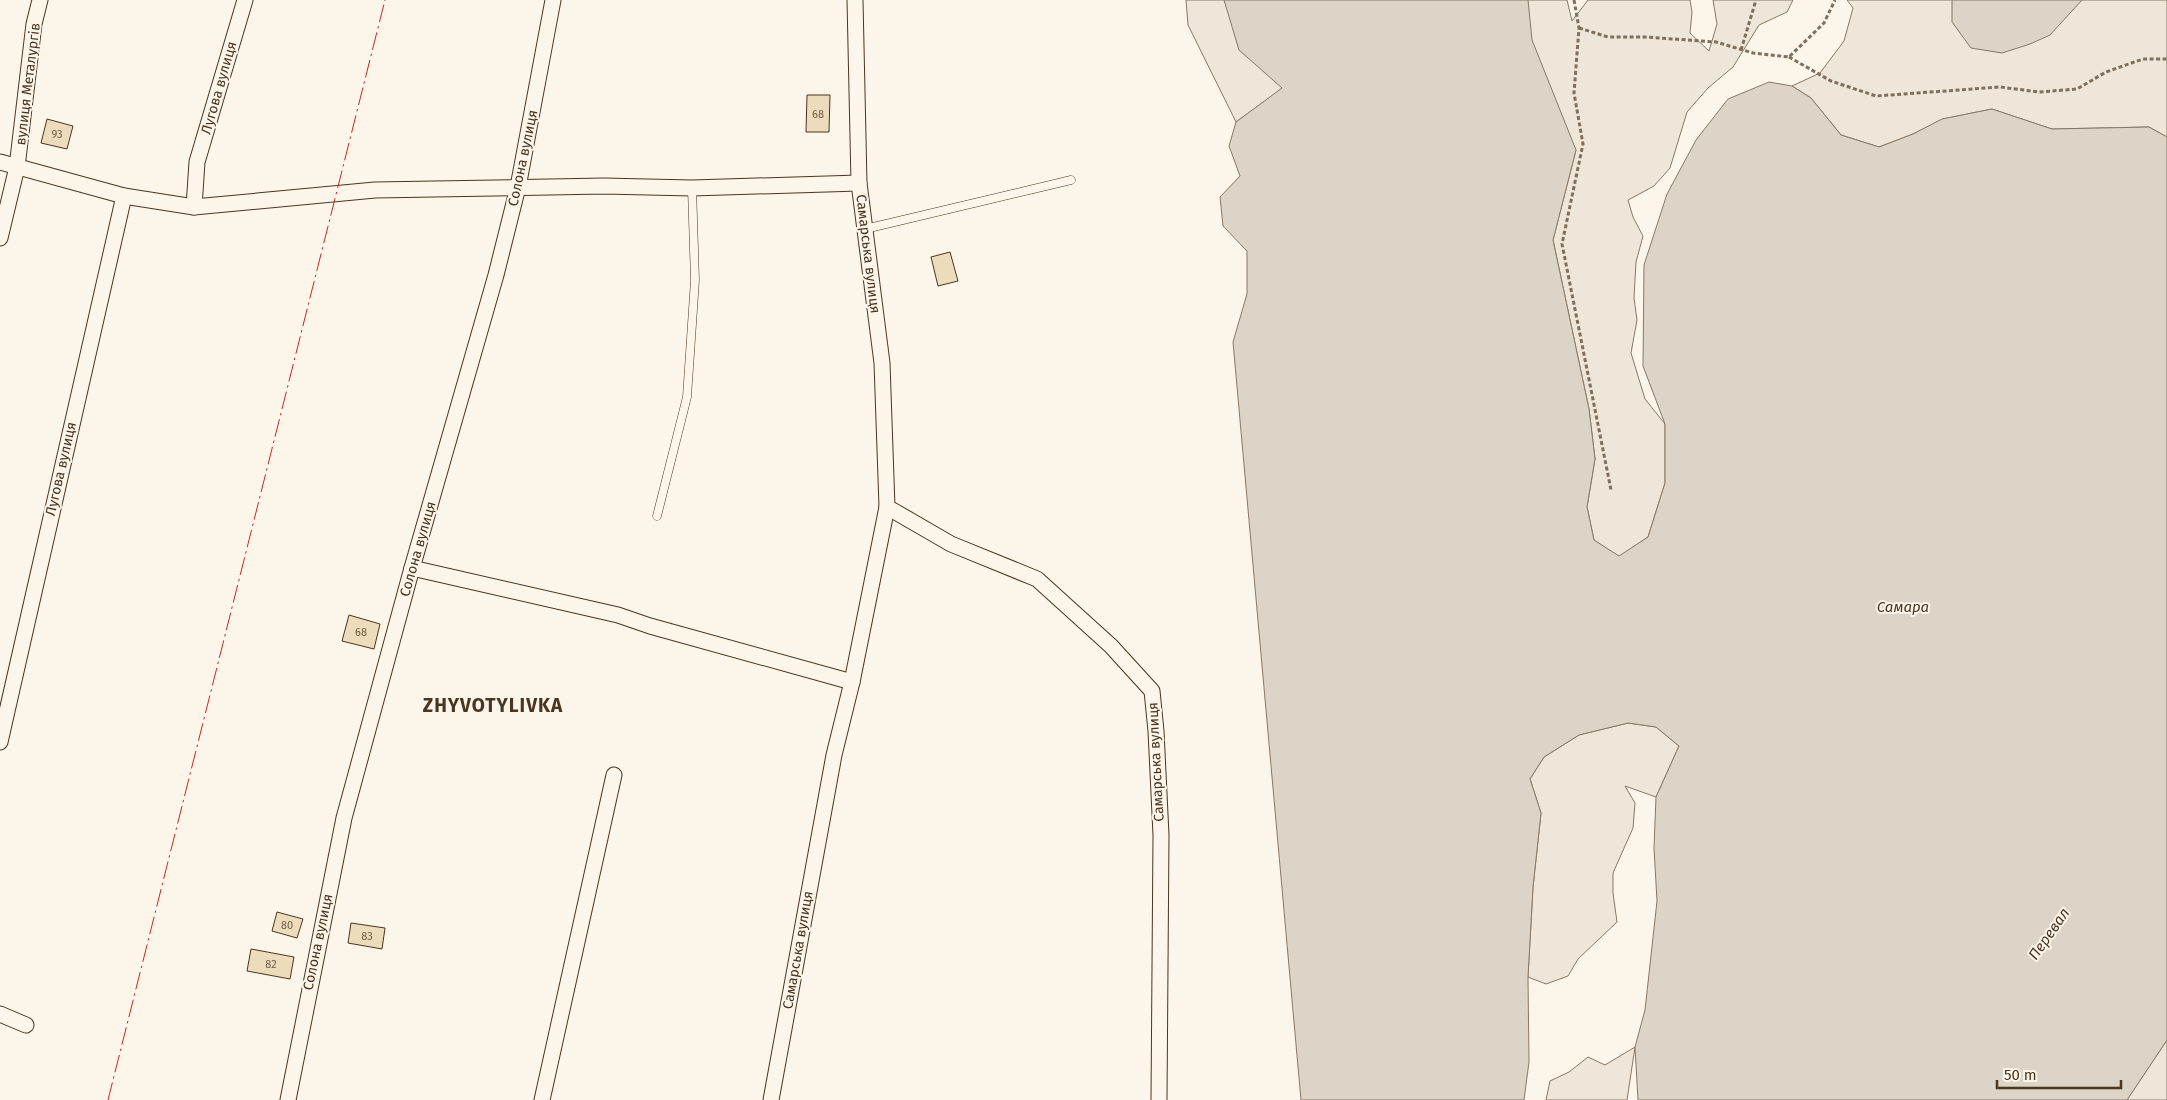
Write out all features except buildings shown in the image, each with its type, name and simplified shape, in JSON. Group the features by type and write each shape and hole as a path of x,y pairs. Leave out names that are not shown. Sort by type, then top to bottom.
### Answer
{"street":[{"name":"вулиця Металургів","path":"0,238 17,167 34,24 40,0"},
{"name":"Лугова вулиця","path":"194,207 197,162 245,0"},
{"name":"Солона вулиця","path":"288,1100 344,818 412,568 496,275 518,187 554,0"},
{"name":"Самарська вулиця","path":"771,1100 834,755 852,682 887,507 882,364 859,183 855,0"},
{"path":"0,162 124,196 194,207 375,190 604,186 692,188 859,183"},
{"name":"Лугова вулиця","path":"0,742 124,196"},
{"name":"Самарська вулиця","path":"887,507 951,544 1037,579 1111,646 1152,691 1156,731 1161,836 1159,1100"},
{"path":"412,568 618,615 650,626 852,682"},
{"path":"542,1100 614,775"},
{"path":"0,1014 26,1025"}],"lane":[{"path":"865,229 1071,180"},
{"path":"657,516 687,397 695,280 692,188"}],"path":[{"path":"1574,0 1579,28 1574,93 1583,144 1562,244 1611,490"},
{"path":"1741,50 1756,0"},
{"path":"1789,57 1824,23 1835,0"},
{"path":"1579,28 1608,37 1645,37 1716,42 1753,54 1789,57 1831,81 1876,96 2000,86 2039,92 2077,89 2106,72 2134,62 2167,60"}],"shaded area":[{"path":"1186,0 1567,0 1572,21 1588,0 1690,0 1692,12 1690,33 1709,51 1717,24 1713,0 1793,0 1787,12 1759,25 1733,67 1708,88 1687,112 1670,168 1654,186 1628,200 1633,217 1643,236 1636,262 1634,298 1637,320 1631,353 1645,399 1665,424 1665,483 1648,537 1619,557 1594,540 1587,507 1595,459 1589,409 1553,240 1576,150 1283,88 1236,122 1188,25"},
{"path":"1847,0 2167,0 2167,137 2149,127 2052,129 1992,109 1943,119 1913,134 1879,147 1841,135 1811,98 1792,86 1820,73 1844,41 1853,8"},
{"path":"1628,723 1656,727 1679,746 1656,797 1625,786 1635,803 1633,828 1613,873 1613,893 1617,922 1578,959 1568,976 1546,984 1528,977 1533,887 1541,813 1530,779 1544,757 1579,735"},
{"path":"2167,1040 2167,1100 2127,1100"},
{"path":"1635,1047 1627,1100 1546,1100 1550,1081 1569,1072 1588,1057 1605,1065"}],"water":[{"name":"Самара","path":"1224,0 1528,0 1532,40 1576,150 1553,240 1589,409 1595,459 1587,507 1594,540 1619,556 1648,537 1665,483 1665,424 1643,366 1644,265 1667,194 1696,140 1728,99 1769,82 1792,86 1811,98 1841,135 1879,147 1913,134 1942,119 1992,109 2052,129 2149,127 2167,137 2167,1040 2127,1100 1638,1100 1635,1047 1645,1010 1657,901 1654,848 1656,797 1679,746 1656,727 1628,723 1579,735 1544,757 1530,779 1541,813 1533,887 1528,977 1529,1062 1524,1100 1301,1100 1233,342 1247,294 1247,251 1223,226 1220,197 1240,176 1229,146 1236,122 1282,88 1239,50"},
{"path":"1952,0 2082,0 2050,35 2002,53 1971,48 1952,22"}],"power":[{"path":"108,1100 385,0"}],"district":[{"name":"ZHYVOTYLIVKA","path":"493,705"}],"water label":[{"name":"Перевал","path":"2049,934"}]}
